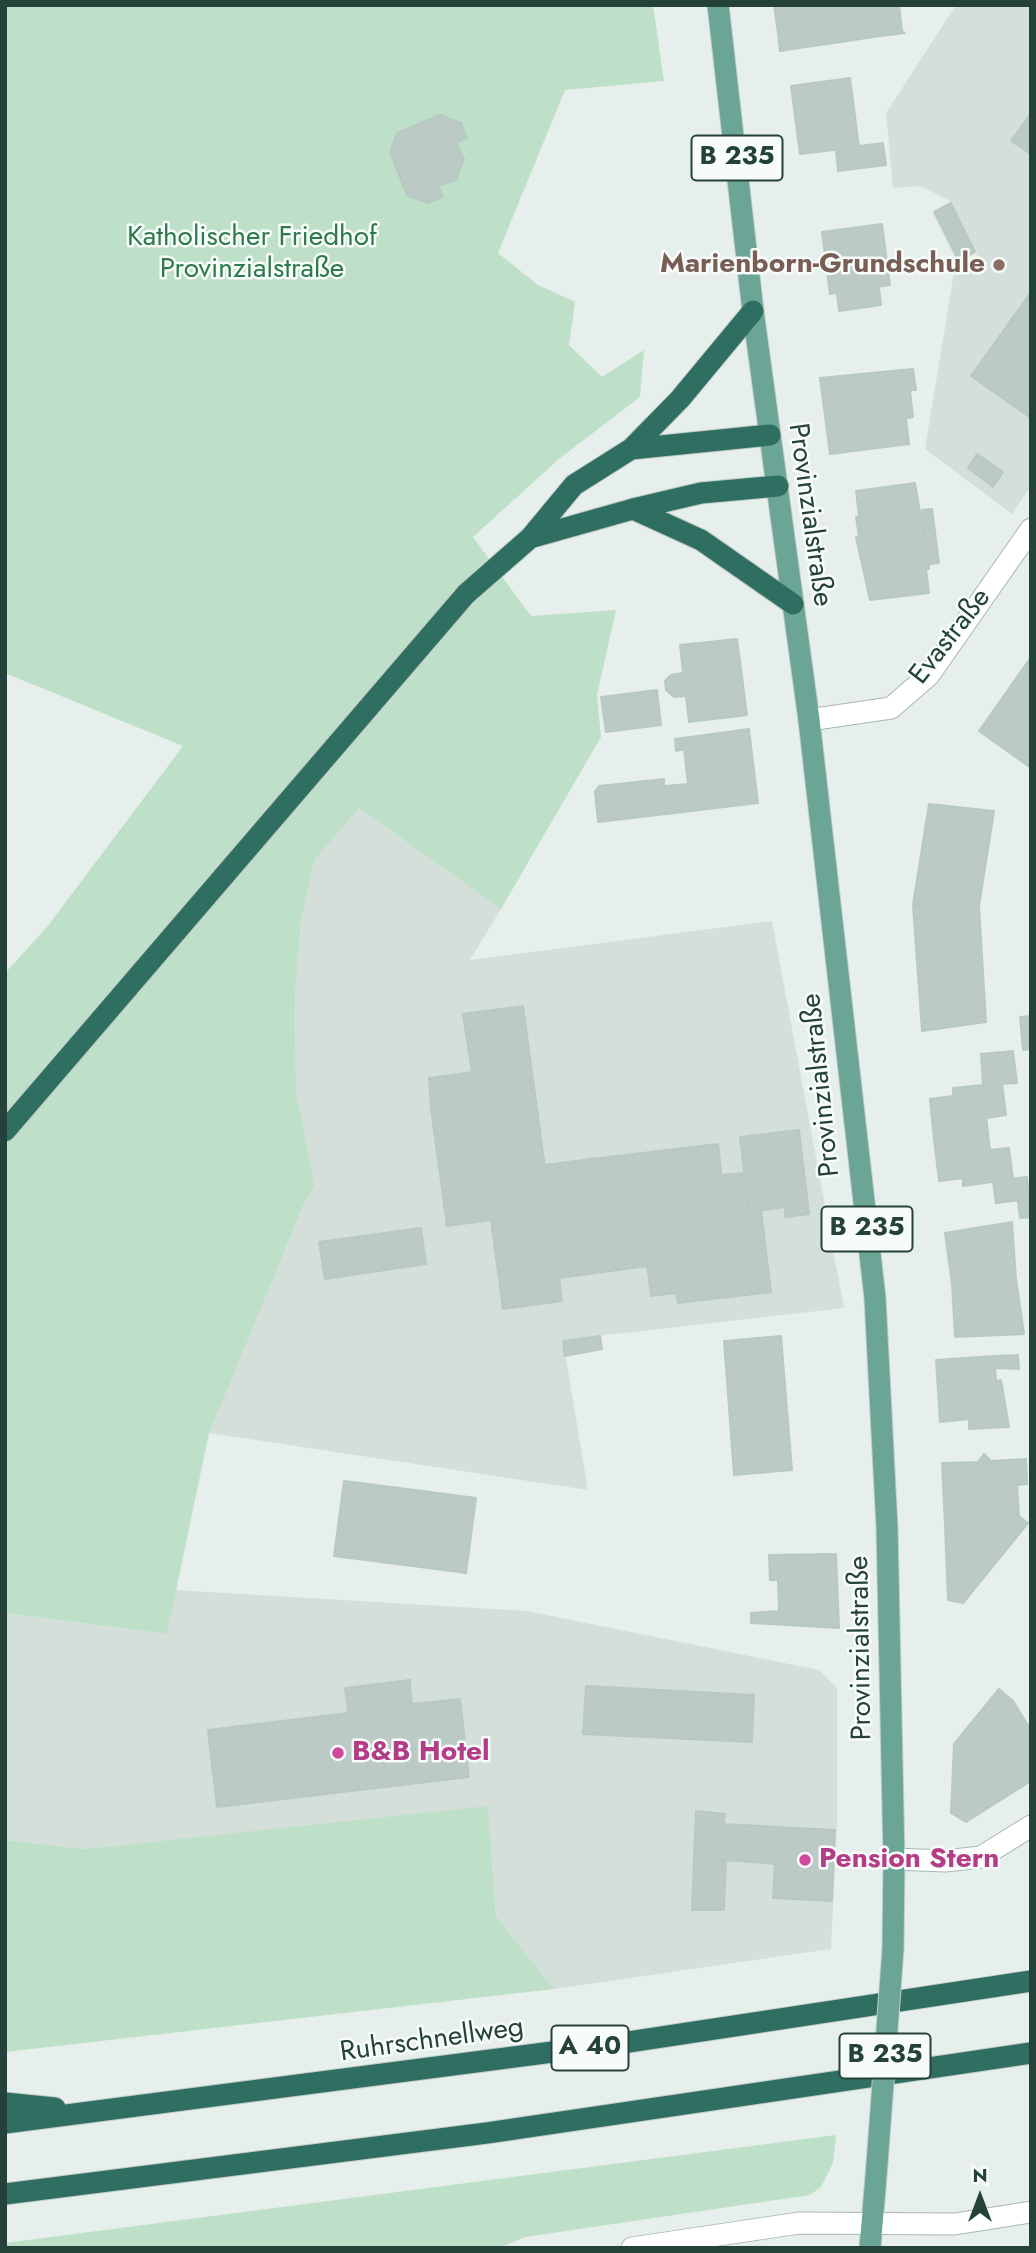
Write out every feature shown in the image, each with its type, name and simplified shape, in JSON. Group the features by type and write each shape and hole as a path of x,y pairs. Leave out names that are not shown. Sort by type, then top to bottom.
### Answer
{"highway":[{"path":"5,1131 466,594 530,538 574,485 631,449 680,399 753,311"},
{"path":"631,449 771,435"},
{"path":"530,538 701,493 778,486"},
{"path":"633,509 701,540 793,604"},
{"name":"Ruhrschnellweg","path":"5,2123 622,2043 1031,1981"},
{"path":"5,2194 512,2129 1031,2053"},
{"path":"5,2103 89,2109 148,2106"}],"main road":[{"name":"Provinzialstraße","path":"718,5 753,311 809,720 875,1298 887,1528 894,1859 893,1949 870,2248"}],"street":[{"name":"Evastraße","path":"809,720 891,708 910,692 929,675 1031,529"},
{"path":"894,1859 945,1861 981,1857 1031,1826"},
{"path":"632,2248 799,2222 955,2224 1031,2212"}],"shaded area":[{"name":"Marienborn-Grundschule","path":"956,5 1031,5 1031,486 1012,514 925,449 954,273 978,257 952,202 921,186 893,188 886,113"},
{"path":"358,807 501,909 470,960 772,921 844,1308 563,1340 588,1490 209,1433 144,1402 286,1248 304,1204 315,1187 296,1090 295,995 301,921 315,859"},
{"path":"175,1590 527,1611 819,1670 837,1688 837,1822 831,1949 554,1989 496,1916 488,1807 85,1849 5,1840 5,1613 167,1634"}],"green space":[{"name":"Katholischer Friedhof Provinzialstraße","path":"5,5 653,5 664,81 565,90 498,253 538,285 575,302 569,345 602,377 644,350 640,397 559,459 473,537 531,616 616,610 597,695 601,737 501,909 359,808 315,859 301,921 295,995 296,1090 315,1187 304,1204 209,1433 167,1634 5,1613 5,973 47,927 183,746 5,673"},
{"path":"488,1806 496,1916 554,1989 5,2052 5,1840 85,1849"},
{"path":"836,2135 833,2163 821,2187 810,2195 525,2237 499,2248 5,2248 5,2243"}],"building":[{"path":"774,5 842,5 845,24 778,33"},
{"path":"842,5 862,5 866,38 848,41"},
{"path":"862,5 899,5 902,31 905,33 866,38"},
{"path":"845,24 848,41 806,47 804,30"},
{"path":"804,30 806,47 780,51 778,33"},
{"path":"850,78 859,147 800,154 791,86"},
{"path":"1031,113 1031,154 1011,141"},
{"path":"440,115 461,123 467,138 456,142 464,159 456,180 438,186 443,197 428,203 407,195 390,152 397,133"},
{"path":"883,143 886,165 838,171 836,149"},
{"path":"951,203 975,252 959,262 934,212"},
{"path":"882,224 890,285 830,294 822,232"},
{"path":"879,287 881,305 839,311 837,293"},
{"path":"1031,292 1031,418 971,376"},
{"path":"913,369 916,390 910,390 913,417 906,418 909,444 830,454 820,378"},
{"path":"977,454 1003,472 993,487 968,468"},
{"path":"915,483 929,564 929,569 926,569 929,593 870,600 856,537 859,536 856,517 859,516 856,491"},
{"path":"932,509 939,563 929,564 922,510"},
{"path":"737,639 747,715 689,722 686,696 674,697 666,690 665,681 671,675 683,673 680,645"},
{"path":"1031,657 1031,768 979,731"},
{"path":"657,690 661,725 606,732 601,697"},
{"path":"749,729 758,803 691,811 684,749 676,751 675,739"},
{"path":"664,779 664,786 688,784 691,811 598,822 595,792 599,786"},
{"path":"929,804 994,811 979,906 913,905"},
{"path":"913,905 979,906 986,1022 922,1031"},
{"path":"523,1006 551,1212 447,1226 431,1108 462,1104 459,1074 472,1072 463,1014"},
{"path":"1031,1016 1031,1049 1023,1050 1020,1017"},
{"path":"1013,1051 1017,1083 983,1085 981,1054"},
{"path":"459,1074 462,1104 431,1108 429,1078"},
{"path":"1002,1083 1006,1115 986,1118 983,1085"},
{"path":"983,1085 988,1134 934,1139 930,1099 953,1096 953,1088"},
{"path":"799,1130 809,1214 785,1217 785,1207 749,1212 740,1137"},
{"path":"988,1134 990,1150 1009,1148 1013,1179 963,1186 963,1178 939,1181 934,1139"},
{"path":"718,1144 726,1214 583,1230 575,1161"},
{"path":"575,1161 581,1209 551,1212 545,1165"},
{"path":"744,1173 748,1211 726,1214 721,1175"},
{"path":"1027,1177 1029,1199 996,1203 993,1181"},
{"path":"1029,1199 1031,1217 1020,1218 1018,1201"},
{"path":"581,1209 583,1230 645,1224 647,1266 559,1278 551,1212"},
{"path":"761,1210 771,1292 678,1303 676,1293 651,1296 644,1239 670,1236 671,1247 687,1245 685,1227 708,1224 707,1216"},
{"path":"551,1212 562,1301 503,1309 491,1220"},
{"path":"707,1216 708,1224 685,1227 687,1245 671,1247 670,1236 645,1239 645,1224"},
{"path":"1012,1222 1016,1279 952,1284 945,1233"},
{"path":"421,1228 426,1264 325,1279 319,1242"},
{"path":"1016,1279 1024,1334 955,1337 952,1284"},
{"path":"600,1336 602,1349 565,1356 563,1341"},
{"path":"781,1336 792,1470 734,1475 724,1341"},
{"path":"1018,1355 1019,1369 995,1368 994,1356"},
{"path":"994,1356 996,1381 1001,1380 1009,1427 969,1429 969,1419 940,1422 936,1360"},
{"path":"984,1454 991,1461 1026,1459 1027,1484 1017,1485 1019,1516 1016,1514 1010,1523 945,1525 942,1463 978,1462"},
{"path":"344,1481 407,1489 397,1564 334,1556"},
{"path":"407,1489 476,1498 466,1573 397,1564"},
{"path":"1016,1514 1028,1523 963,1603 948,1600 945,1525 1010,1523"},
{"path":"836,1554 839,1628 751,1623 751,1613 779,1611 778,1580 770,1580 769,1555"},
{"path":"410,1680 410,1687 346,1695 345,1688"},
{"path":"586,1686 754,1695 752,1742 583,1734"},
{"name":"B&B Hotel","path":"410,1687 412,1704 460,1699 469,1777 217,1807 208,1730 348,1713 346,1695"},
{"path":"999,1689 1013,1701 1031,1730 1031,1781 966,1822 951,1813 954,1744"},
{"path":"696,1811 725,1814 724,1824 742,1825 740,1861 694,1859"},
{"path":"742,1825 777,1827 775,1864 740,1861"},
{"name":"Pension Stern","path":"777,1827 835,1830 832,1901 773,1898"},
{"path":"694,1859 726,1861 724,1910 692,1910"}],"place":[{"name":"Marienborn-Grundschule","path":"999,265"},
{"name":"B&B Hotel","path":"338,1753"},
{"name":"Pension Stern","path":"805,1860"}]}
